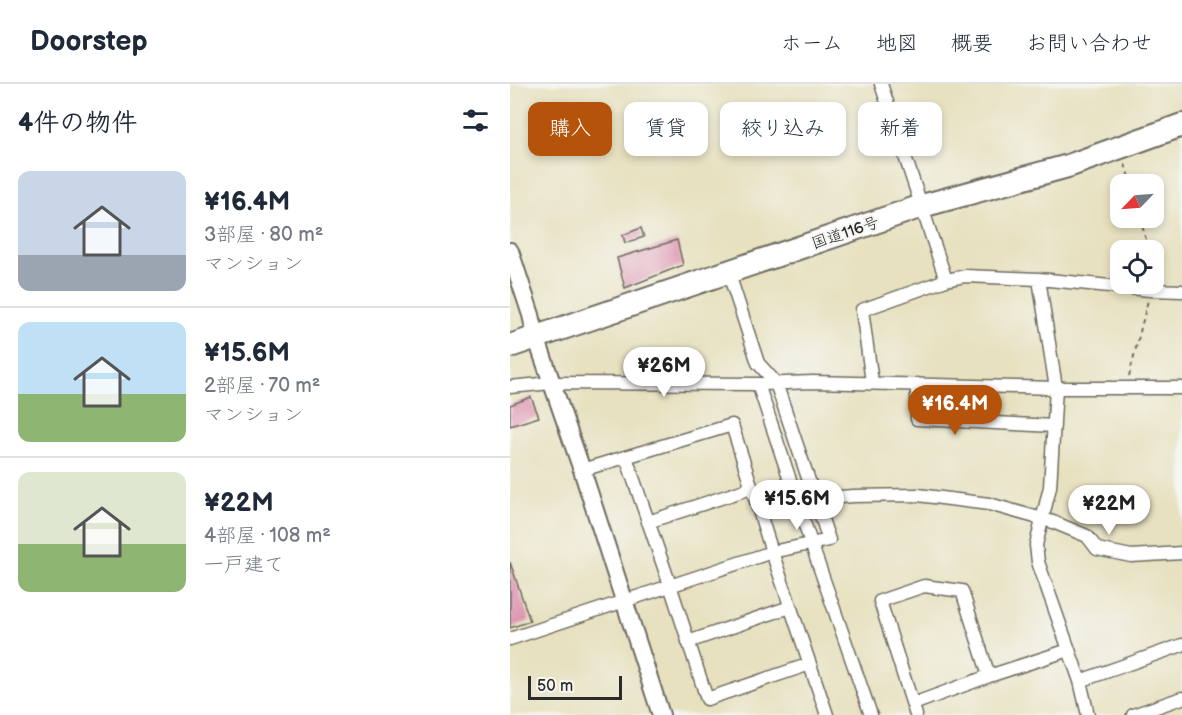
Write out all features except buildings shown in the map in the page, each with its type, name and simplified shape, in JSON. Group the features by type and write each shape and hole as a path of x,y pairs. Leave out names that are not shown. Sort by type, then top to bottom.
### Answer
{"highway":[{"name":"国道116号","path":"510,346 922,206 1068,166 1182,125"}],"street":[{"path":"881,84 946,280"},
{"path":"510,251 536,337 582,470 661,715"},
{"path":"510,639 771,552 830,540 776,383 758,363 728,271"},
{"path":"872,382 862,310 946,280 965,276 1039,279 1110,286"},
{"path":"1039,279 1056,388 1050,487 1036,545 1038,562 1080,681 1088,715"},
{"path":"1164,290 1182,291"},
{"path":"510,387 551,383 872,382 1056,388 1182,388"},
{"path":"758,384 871,715"},
{"path":"916,384 916,419 1053,426"},
{"path":"582,470 732,426 771,552 827,715"},
{"path":"626,457 707,699 810,664"},
{"path":"648,522 751,488"},
{"path":"816,499 918,495 989,504 1042,518 1087,536 1097,549 1131,556 1182,553"},
{"path":"989,676 963,591 924,586 880,601 914,710 989,676 1069,650"},
{"path":"688,642 790,607"},
{"path":"1080,681 1182,645"},
{"path":"1133,715 1182,698"}],"path":[{"path":"1120,148 1128,174"},
{"path":"1126,388 1149,294"}]}
